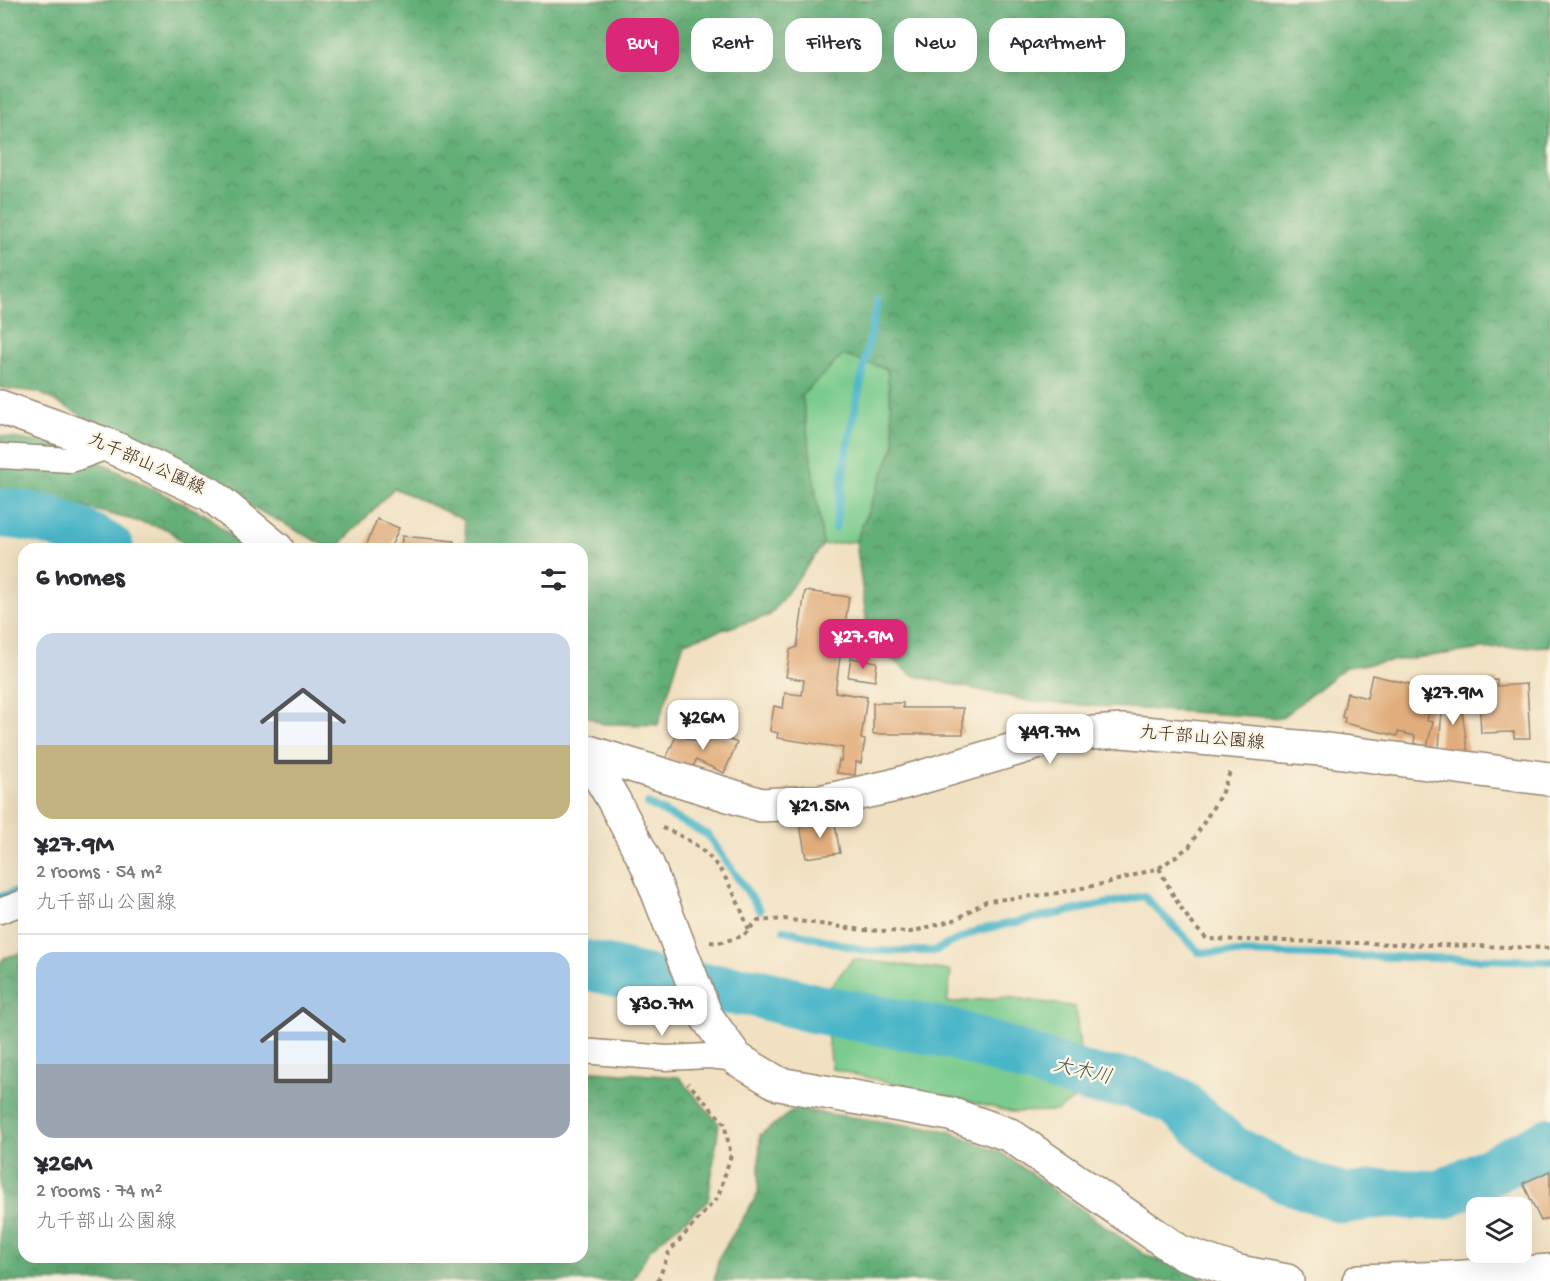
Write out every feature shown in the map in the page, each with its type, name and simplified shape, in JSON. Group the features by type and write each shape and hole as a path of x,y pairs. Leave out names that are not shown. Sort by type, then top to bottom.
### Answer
{"main road":[{"name":"九千部山公園線","path":"0,407 110,446 210,494 270,543"},
{"name":"九千部山公園線","path":"588,752 761,805 819,802 892,786 1063,735 1122,731 1320,749 1550,779"},
{"path":"588,758 647,864 706,1016 737,1059 779,1084 950,1114 1010,1135 1180,1252 1239,1272 1287,1281"},
{"path":"1359,1281 1550,1272"}],"street":[{"path":"0,456 71,460 110,446"},
{"path":"0,910 18,904"},
{"path":"588,1052 666,1058 709,1056 737,1059"}],"path":[{"path":"675,936 718,943 744,936 757,921 784,919 863,930 911,932 957,919 986,900 1052,894 1107,883 1159,868 1189,847 1221,794 1243,742"},
{"path":"627,828 651,824 697,844 718,865 737,899 749,930"},
{"path":"1159,868 1173,896 1193,927 1207,939 1550,948"},
{"path":"658,1281 669,1252 718,1197 731,1155 724,1123 666,1058"}],"green space":[{"path":"0,0 1550,0 1550,646 1483,649 1346,667 1281,718 1033,702 912,675 869,641 856,541 895,444 887,369 843,355 802,395 823,545 770,615 684,642 658,725 603,724 588,717 588,543 466,543 464,520 394,488 342,543 320,543 38,392 0,388"},
{"path":"842,355 887,369 895,444 856,541 823,545 802,395"},
{"path":"0,436 68,447 206,515 239,543 183,543 167,529 17,490 0,491"},
{"path":"18,954 18,1263 588,1263 588,1070 679,1077 719,1124 708,1201 650,1249 632,1281 0,1281 0,963 4,958"},
{"path":"853,959 951,971 947,1003 1007,997 1075,1007 1085,1092 1057,1111 1012,1112 832,1069 822,996"},
{"path":"795,1109 949,1131 1003,1154 1144,1254 1212,1281 714,1281 719,1257 758,1194 760,1135"}],"building":[{"path":"377,519 399,528 393,543 367,543"},
{"path":"402,536 454,541 454,543 401,543"},
{"path":"805,591 849,597 835,692 867,697 861,739 865,740 861,763 856,762 855,775 837,773 843,748 777,738 778,733 770,731 774,706 783,708 785,693 802,695 804,680 786,677 790,650 797,647"},
{"path":"851,658 877,662 875,681 848,677"},
{"path":"1372,675 1435,690 1427,721 1433,722 1427,747 1414,743 1415,736 1398,732 1397,736 1344,723 1345,718 1342,717 1347,693 1367,698"},
{"path":"1497,680 1497,686 1527,684 1530,738 1514,738 1514,732 1481,733 1478,681"},
{"path":"1443,696 1460,698 1468,752 1439,748"},
{"path":"873,703 903,703 903,708 963,708 963,734 873,734"},
{"path":"705,729 737,743 724,773 696,760 692,769 666,758 677,734 699,743"},
{"path":"834,819 840,853 806,858 800,825"},
{"path":"1550,1171 1550,1217 1541,1221 1532,1197 1530,1197 1523,1183"}],"waterway":[{"path":"835,528 848,444 877,303"},
{"name":"大木川","path":"0,513 44,520 70,528 99,543"},
{"path":"648,804 708,835 760,910"},
{"path":"0,897 18,891"},
{"path":"784,930 867,951 934,951 978,930 1144,896 1199,952 1550,961"},
{"name":"大木川","path":"588,965 669,985 753,992 813,1008 952,1034 1094,1080 1131,1083 1176,1101 1230,1149 1288,1179 1345,1199 1379,1194 1441,1195 1550,1142"}]}
